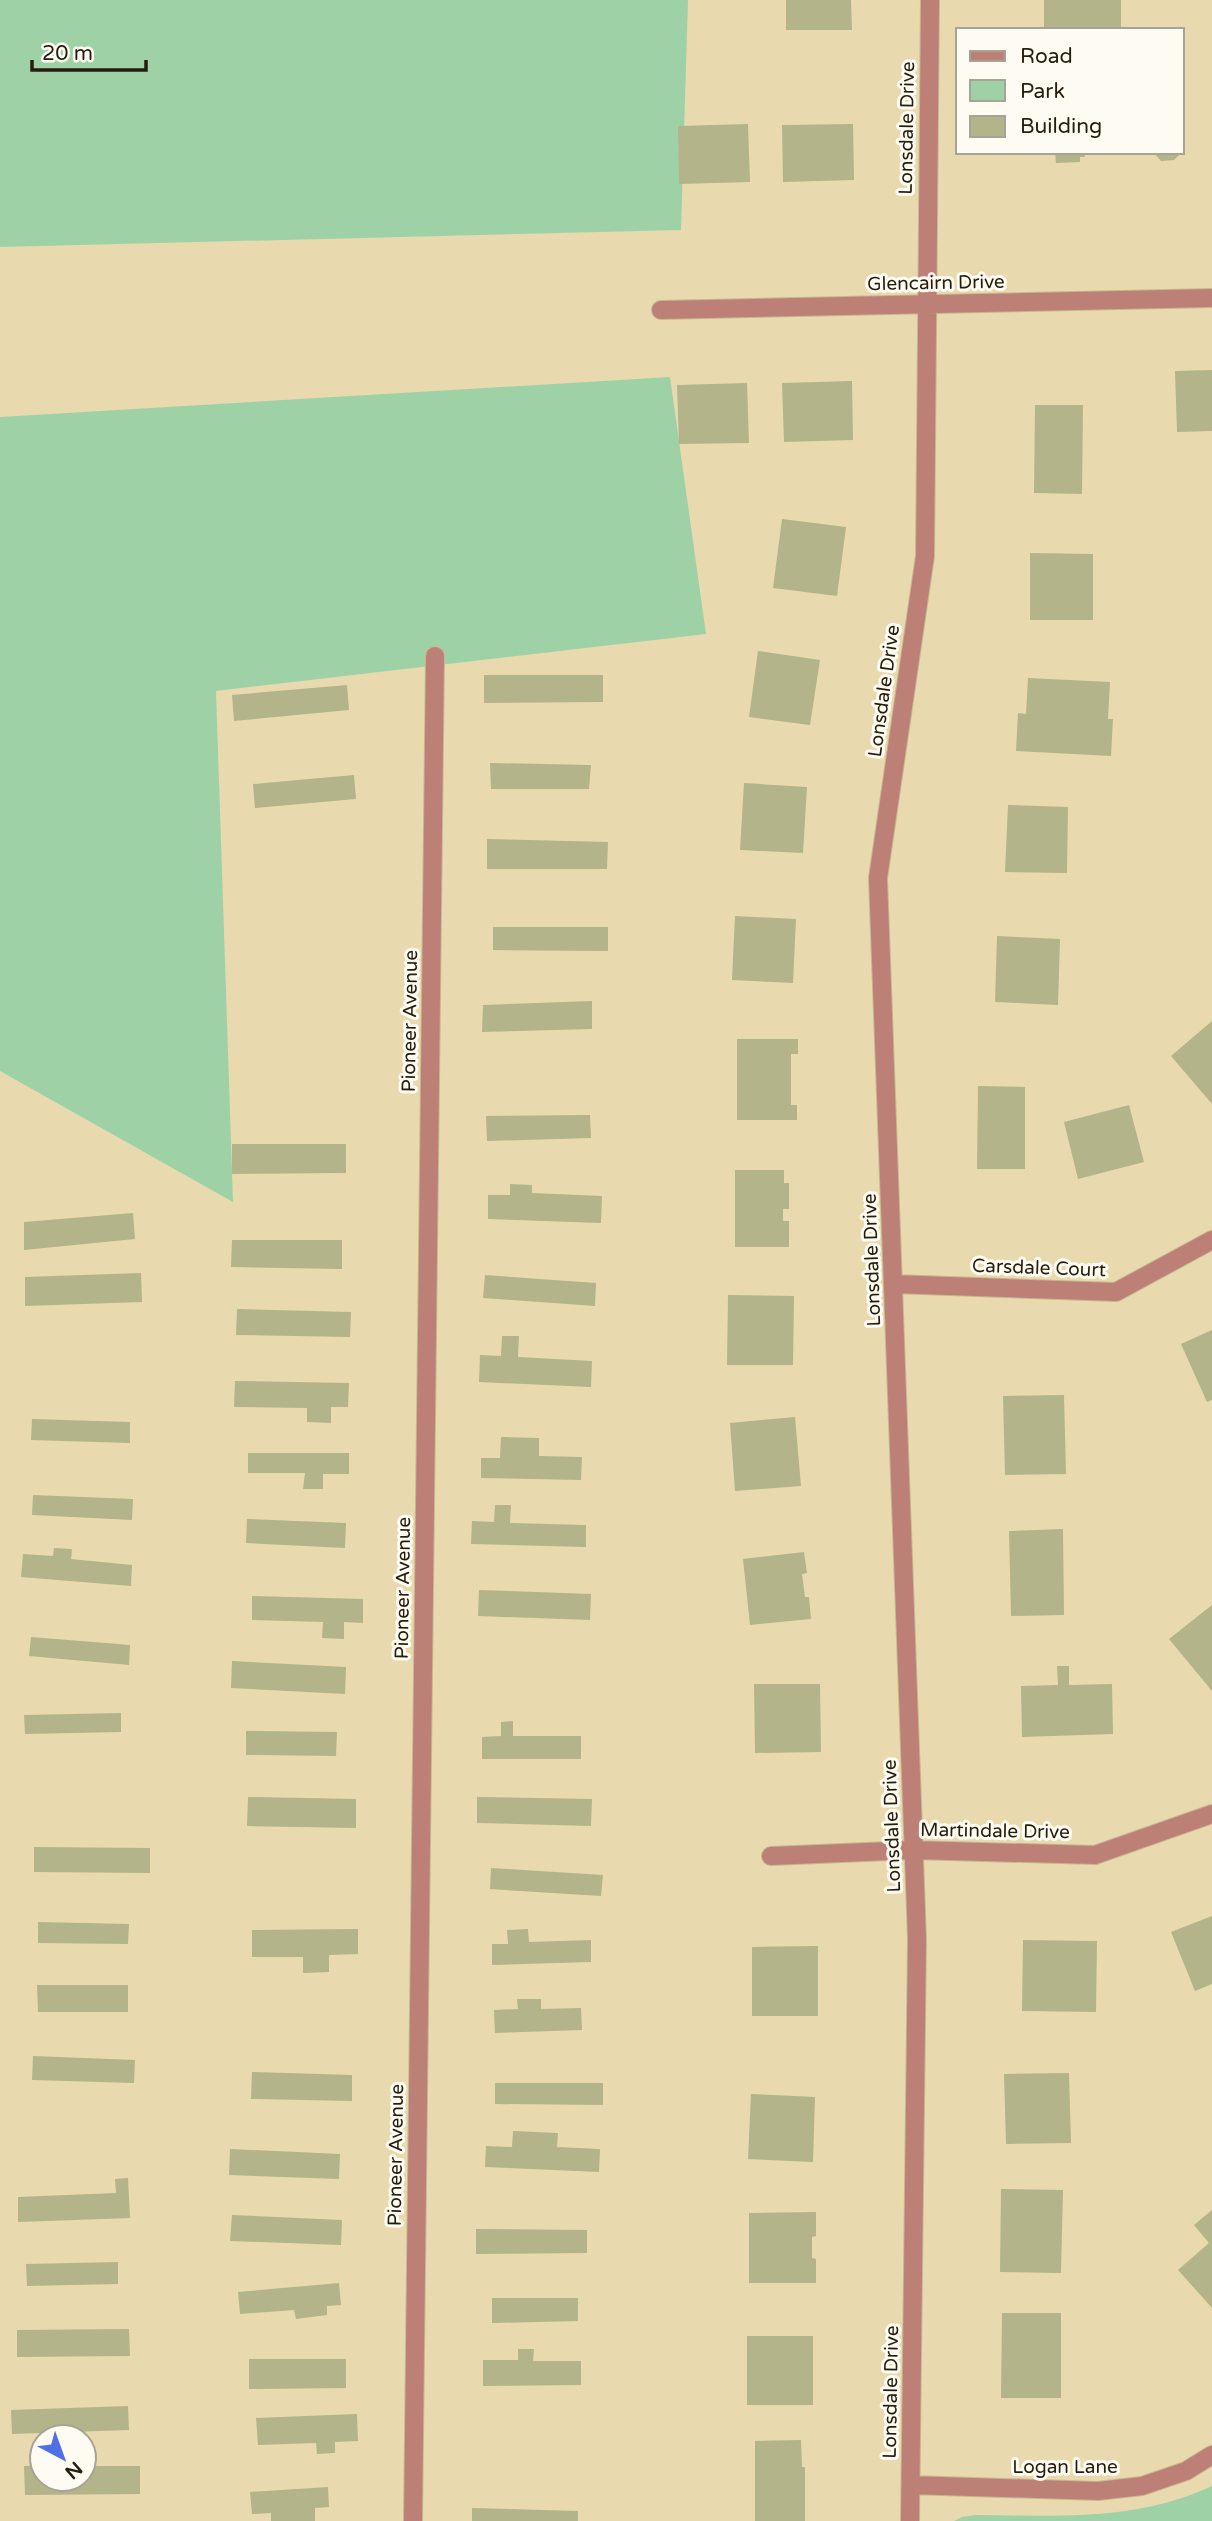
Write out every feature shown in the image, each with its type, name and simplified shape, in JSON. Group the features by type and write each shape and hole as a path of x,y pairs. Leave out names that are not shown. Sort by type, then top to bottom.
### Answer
{"street":[{"name":"Lonsdale Drive","path":"910,2521 917,1939 878,878 925,556 930,0"},
{"name":"Glencairn Drive","path":"661,310 1212,298"},
{"name":"Pioneer Avenue","path":"413,2521 435,656"},
{"name":"Carsdale Court","path":"894,1284 1116,1292 1212,1240"},
{"name":"Martindale Drive","path":"771,1856 913,1850 1095,1855 1212,1814"},
{"name":"Logan Lane","path":"911,2485 1098,2491 1142,2486 1186,2471 1212,2455"}],"green space":[{"path":"0,0 688,0 681,230 0,247"},
{"path":"670,377 706,634 216,691 233,1202 0,1071 0,417"},
{"path":"1212,2486 1212,2521 954,2521 977,2515 1068,2515 1126,2511 1184,2497"}],"building":[{"path":"786,0 851,0 852,30 786,30"},
{"path":"1044,0 1121,0 1121,28 1044,28"},
{"path":"748,124 750,182 679,184 678,126"},
{"path":"853,124 854,180 783,182 782,125"},
{"path":"1055,154 1084,154 1085,157 1080,157 1080,162 1056,163"},
{"path":"1155,154 1180,154 1174,160 1161,161"},
{"path":"1212,370 1212,431 1177,432 1175,371"},
{"path":"852,381 853,440 784,442 782,383"},
{"path":"747,383 749,443 679,444 677,385"},
{"path":"1035,405 1083,405 1082,494 1034,493"},
{"path":"782,519 846,527 837,596 773,588"},
{"path":"1030,553 1093,554 1093,620 1030,620"},
{"path":"758,651 820,660 810,725 749,717"},
{"path":"484,675 603,675 603,702 484,703"},
{"path":"1028,678 1110,682 1108,719 1113,719 1111,756 1016,751 1018,713 1026,714"},
{"path":"347,685 349,710 234,721 232,695"},
{"path":"490,763 591,765 589,789 491,789"},
{"path":"354,775 356,799 255,808 253,784"},
{"path":"744,783 807,787 803,853 740,850"},
{"path":"1008,805 1068,807 1067,873 1005,872"},
{"path":"487,839 608,842 607,869 487,869"},
{"path":"735,916 796,919 793,983 732,980"},
{"path":"493,927 608,927 608,951 493,950"},
{"path":"997,936 1060,939 1058,1005 995,1002"},
{"path":"592,1001 592,1029 482,1032 483,1005"},
{"path":"1212,1021 1212,1104 1171,1056"},
{"path":"737,1039 798,1039 798,1054 791,1054 791,1105 797,1105 797,1120 737,1120"},
{"path":"978,1086 1025,1087 1025,1169 977,1169"},
{"path":"1129,1105 1144,1162 1078,1179 1064,1122"},
{"path":"590,1115 591,1138 487,1141 486,1116"},
{"path":"232,1144 346,1144 346,1173 232,1174"},
{"path":"735,1170 784,1170 784,1183 789,1183 789,1209 783,1209 783,1221 789,1221 789,1247 735,1247"},
{"path":"510,1184 532,1185 532,1193 602,1196 601,1223 488,1219 488,1195 510,1195"},
{"path":"133,1213 135,1239 24,1250 24,1222"},
{"path":"232,1240 342,1240 342,1269 231,1267"},
{"path":"141,1273 142,1302 25,1306 25,1277"},
{"path":"485,1275 596,1283 595,1306 483,1298"},
{"path":"728,1295 794,1296 793,1365 727,1365"},
{"path":"237,1309 351,1312 350,1337 236,1335"},
{"path":"1212,1330 1212,1400 1207,1402 1181,1344"},
{"path":"502,1336 519,1336 518,1357 592,1361 591,1387 479,1382 480,1355 501,1356"},
{"path":"235,1381 349,1383 348,1407 331,1407 331,1423 307,1422 307,1408 234,1407"},
{"path":"1064,1395 1066,1474 1005,1475 1003,1396"},
{"path":"795,1417 801,1486 735,1491 730,1423"},
{"path":"32,1419 130,1422 130,1443 31,1440"},
{"path":"501,1437 539,1438 539,1456 582,1457 581,1480 481,1478 481,1458 500,1458"},
{"path":"248,1453 349,1453 349,1474 323,1474 323,1489 303,1489 305,1473 248,1473"},
{"path":"33,1495 133,1499 132,1520 32,1515"},
{"path":"495,1505 511,1505 510,1523 586,1525 586,1547 471,1544 472,1521 494,1522"},
{"path":"247,1519 346,1523 345,1548 246,1543"},
{"path":"1063,1529 1064,1615 1011,1616 1009,1531"},
{"path":"54,1548 72,1549 71,1559 132,1565 131,1586 21,1577 23,1554 53,1556"},
{"path":"804,1552 807,1573 802,1574 805,1597 809,1597 811,1619 750,1625 743,1559"},
{"path":"479,1590 591,1594 590,1620 478,1616"},
{"path":"252,1596 363,1599 363,1623 344,1622 344,1639 322,1638 323,1622 252,1620"},
{"path":"1212,1605 1212,1691 1169,1639"},
{"path":"31,1637 130,1645 129,1665 29,1656"},
{"path":"232,1661 346,1667 345,1694 231,1688"},
{"path":"1057,1666 1069,1666 1069,1685 1112,1684 1113,1734 1022,1737 1021,1686 1058,1685"},
{"path":"754,1684 820,1684 821,1752 755,1753"},
{"path":"121,1713 121,1732 25,1734 24,1715"},
{"path":"513,1721 513,1736 581,1736 581,1759 482,1759 482,1737 501,1736 501,1722"},
{"path":"246,1731 337,1732 336,1756 246,1755"},
{"path":"248,1797 356,1799 356,1828 247,1826"},
{"path":"477,1797 592,1799 591,1826 477,1823"},
{"path":"34,1847 150,1848 150,1873 34,1872"},
{"path":"491,1868 603,1875 601,1896 490,1889"},
{"path":"1212,1916 1212,1984 1195,1991 1171,1932"},
{"path":"38,1922 129,1924 128,1944 38,1943"},
{"path":"358,1929 358,1954 329,1955 329,1972 303,1973 303,1957 252,1957 252,1930"},
{"path":"528,1929 529,1942 591,1940 591,1962 492,1965 492,1944 508,1944 507,1930"},
{"path":"1023,1940 1097,1941 1096,2012 1022,2011"},
{"path":"818,1946 818,2016 752,2016 752,1947"},
{"path":"37,1985 128,1985 128,2012 38,2012"},
{"path":"517,1999 541,1999 541,2009 581,2008 582,2030 495,2033 494,2010 518,2009"},
{"path":"33,2056 135,2060 134,2083 32,2080"},
{"path":"252,2072 352,2075 352,2101 251,2099"},
{"path":"1069,2073 1071,2143 1006,2144 1004,2074"},
{"path":"495,2083 603,2083 603,2105 495,2104"},
{"path":"751,2094 815,2097 813,2162 748,2159"},
{"path":"513,2131 558,2133 557,2147 600,2149 599,2172 485,2167 486,2146 512,2147"},
{"path":"230,2149 340,2154 339,2179 229,2175"},
{"path":"128,2178 130,2218 18,2222 18,2197 116,2193 115,2179"},
{"path":"1001,2189 1063,2190 1061,2273 1000,2272"},
{"path":"1212,2210 1212,2308 1178,2270 1209,2243 1194,2225"},
{"path":"816,2212 812,2258 816,2259 816,2283 749,2283 749,2213"},
{"path":"232,2215 342,2220 341,2245 230,2241"},
{"path":"476,2229 587,2230 587,2253 476,2254"},
{"path":"118,2262 118,2284 27,2286 26,2264"},
{"path":"339,2283 341,2305 327,2306 327,2315 296,2319 294,2310 240,2314 238,2292"},
{"path":"492,2298 578,2298 578,2321 492,2323"},
{"path":"1002,2313 1061,2313 1061,2398 1001,2398"},
{"path":"129,2329 130,2356 17,2357 17,2330"},
{"path":"747,2336 813,2336 813,2405 747,2405"},
{"path":"518,2349 534,2349 533,2361 581,2361 581,2385 483,2386 483,2360 518,2360"},
{"path":"249,2359 346,2359 346,2388 249,2389"},
{"path":"128,2406 129,2430 98,2431 98,2423 28,2423 28,2433 12,2434 11,2410"},
{"path":"357,2414 358,2441 335,2442 335,2453 317,2454 316,2443 258,2445 256,2418"},
{"path":"801,2440 802,2467 805,2467 805,2521 755,2521 755,2441"},
{"path":"24,2466 28,2466 28,2493 98,2493 98,2466 140,2466 140,2494 25,2495"},
{"path":"328,2487 329,2507 315,2508 315,2521 271,2521 271,2513 252,2514 250,2492"},
{"path":"472,2508 578,2511 578,2521 472,2521"}]}
